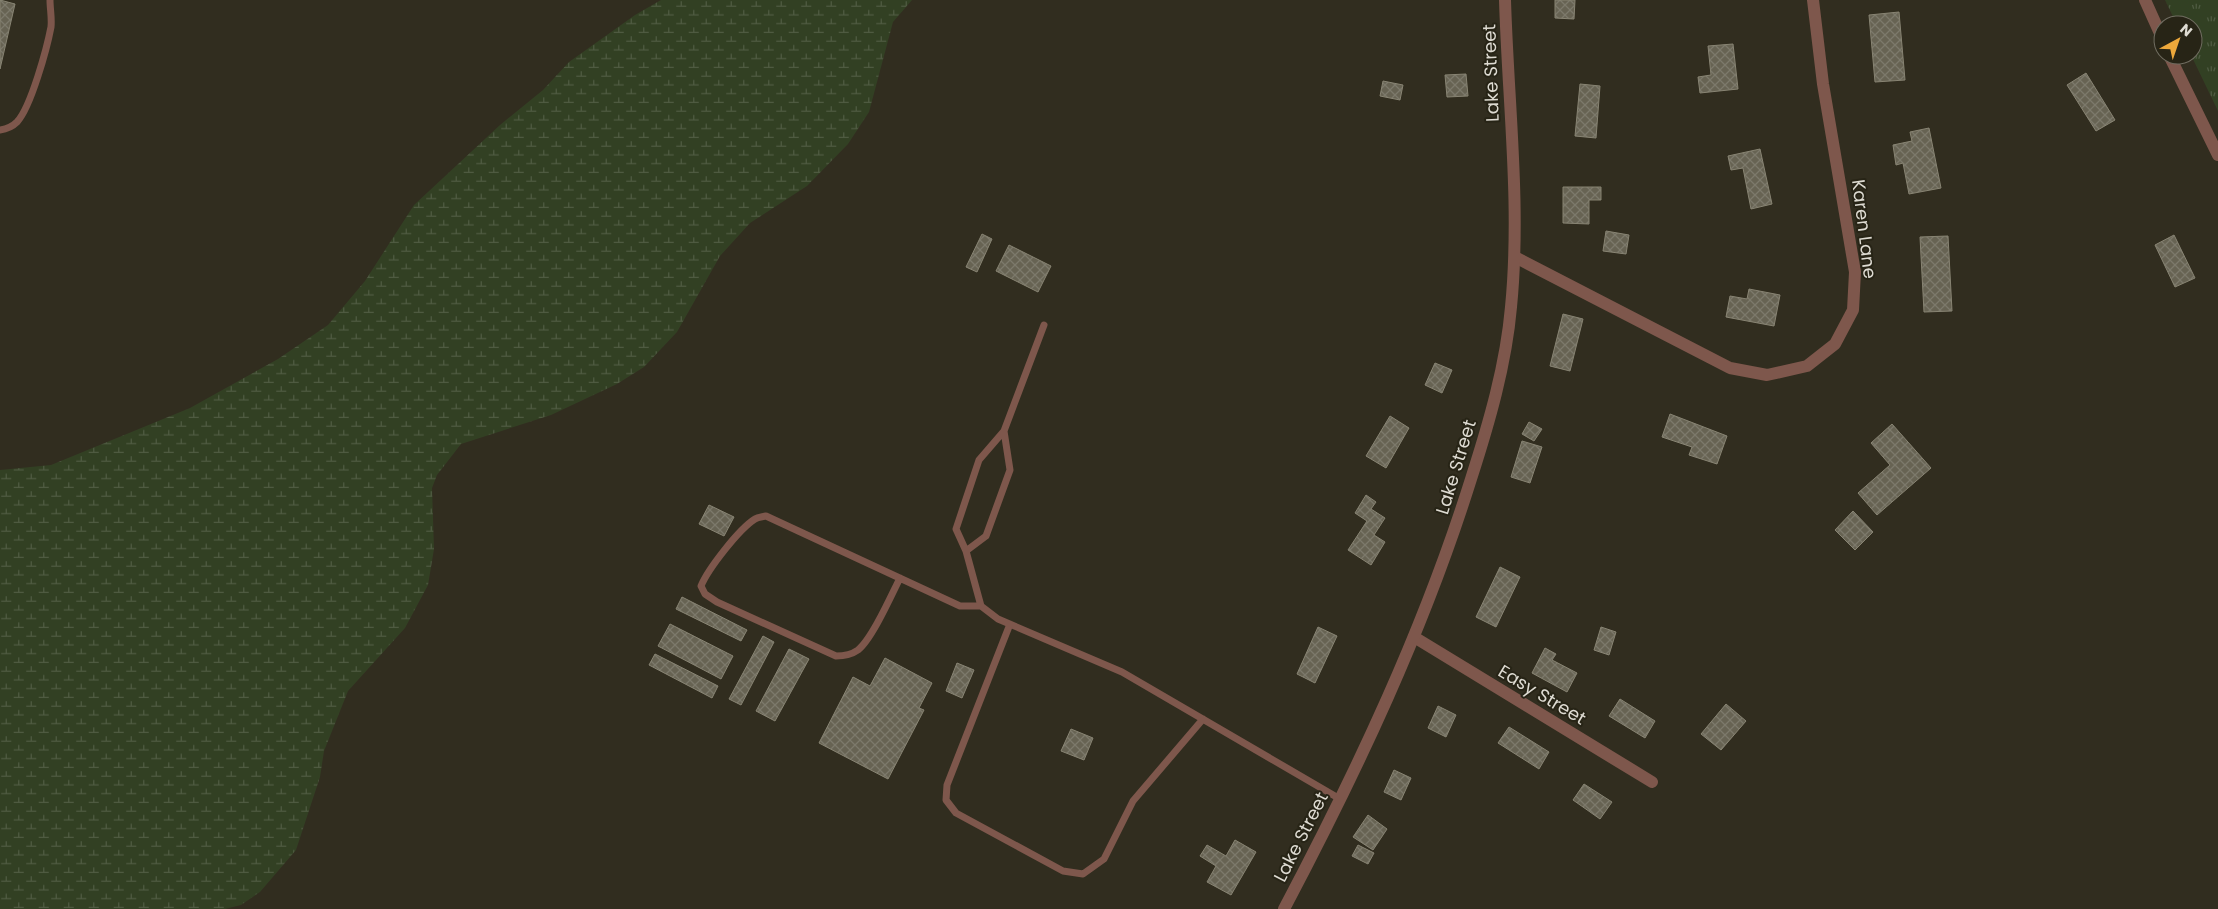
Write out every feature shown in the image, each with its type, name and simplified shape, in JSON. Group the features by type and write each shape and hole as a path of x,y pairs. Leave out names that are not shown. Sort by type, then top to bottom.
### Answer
{"street":[{"name":"Lake Street","path":"1284,909 1340,799 1392,689 1414,637 1450,548 1484,439 1498,384 1511,309 1515,256 1505,0"},
{"name":"Karen Lane","path":"1515,256 1730,368 1767,374 1807,366 1836,344 1853,310 1855,272 1823,84 1813,0"},
{"path":"2145,0 2153,18"},
{"path":"2175,65 2218,155"},
{"name":"Easy Street","path":"1414,637 1652,782"}],"lane":[{"path":"0,130 9,128 18,121 25,109 47,45 51,25 50,0"},
{"path":"1044,325 1004,432 979,460 956,529 966,551 981,606 998,619 1122,672 1340,799"},
{"path":"966,551 986,536 1010,470 1004,432"},
{"path":"900,578 869,636 859,649 848,656 836,656 717,602 705,594 700,586 706,573 747,525 757,518 766,516 900,578 960,606 981,606"},
{"path":"1010,624 946,785 946,800 956,814 1063,871 1083,874 1104,859 1133,802 1203,720"}],"green space":[{"path":"661,0 912,0 893,22 869,112 848,144 807,186 750,223 720,256 677,332 644,367 617,384 551,415 461,444 437,475 432,488 434,549 428,585 405,628 348,691 324,751 320,777 296,850 260,892 241,905 225,909 0,909 0,470 51,465 190,408 278,359 328,325 365,281 414,205 500,125 543,90 569,62 635,15"},
{"path":"2165,0 2218,0 2218,111 2196,65 2203,65 2203,15 2172,15"}],"building":[{"path":"0,0 15,4 0,69"},
{"path":"1555,0 1575,0 1574,19 1555,18"},
{"path":"1899,12 1905,80 1875,82 1869,15"},
{"path":"1733,44 1738,89 1700,93 1698,77 1711,75 1708,46"},
{"path":"2086,73 2115,120 2096,131 2067,85"},
{"path":"1466,74 1468,96 1447,97 1445,75"},
{"path":"1383,81 1403,85 1400,100 1380,96"},
{"path":"1580,84 1600,86 1596,138 1575,136"},
{"path":"1929,128 1941,188 1909,194 1903,163 1896,165 1893,145 1912,141 1910,132"},
{"path":"1760,149 1772,204 1751,209 1743,168 1731,170 1728,156"},
{"path":"1563,187 1601,187 1601,200 1589,200 1589,224 1563,223"},
{"path":"1606,231 1629,235 1626,254 1603,251"},
{"path":"982,234 992,239 977,272 966,267"},
{"path":"2174,235 2195,278 2175,287 2155,245"},
{"path":"1948,236 1952,311 1924,312 1920,237"},
{"path":"1009,245 1051,266 1038,292 996,271"},
{"path":"1749,289 1780,295 1774,326 1726,317 1730,296 1747,299"},
{"path":"1563,314 1583,319 1570,371 1550,366"},
{"path":"1435,363 1452,370 1442,393 1425,385"},
{"path":"1670,414 1727,436 1717,464 1689,455 1692,447 1662,437"},
{"path":"1390,416 1409,428 1386,468 1366,456"},
{"path":"1529,422 1542,429 1534,441 1522,434"},
{"path":"1892,424 1931,468 1877,515 1858,493 1890,465 1871,443"},
{"path":"1522,441 1542,447 1530,483 1511,477"},
{"path":"1366,495 1376,502 1371,509 1385,518 1374,535 1385,542 1371,565 1348,550 1367,521 1355,513"},
{"path":"709,505 734,517 724,536 699,524"},
{"path":"1853,511 1873,532 1855,550 1835,530"},
{"path":"1500,567 1520,577 1496,627 1476,617"},
{"path":"682,597 747,630 741,641 676,609"},
{"path":"670,624 733,656 721,679 658,646"},
{"path":"1318,627 1337,636 1315,683 1297,674"},
{"path":"1601,627 1616,632 1609,655 1594,650"},
{"path":"763,636 774,642 741,705 729,699"},
{"path":"1545,648 1556,654 1552,660 1577,673 1567,692 1532,673"},
{"path":"789,649 809,659 775,721 756,711"},
{"path":"655,654 718,686 712,698 649,665"},
{"path":"885,658 932,683 919,708 924,710 888,779 819,743 853,677 870,686"},
{"path":"957,663 974,670 962,698 946,691"},
{"path":"1620,699 1655,721 1645,738 1609,716"},
{"path":"1726,704 1746,721 1721,750 1701,734"},
{"path":"1438,706 1456,715 1446,737 1428,728"},
{"path":"1509,727 1549,752 1539,769 1498,743"},
{"path":"1071,729 1093,738 1084,760 1061,751"},
{"path":"1394,770 1411,778 1401,800 1384,792"},
{"path":"1584,784 1612,802 1600,819 1573,800"},
{"path":"1368,815 1387,829 1373,850 1353,837"},
{"path":"1235,840 1256,852 1231,895 1207,882 1216,866 1200,856 1207,845 1226,856"},
{"path":"1358,845 1374,853 1368,864 1352,856"}]}
